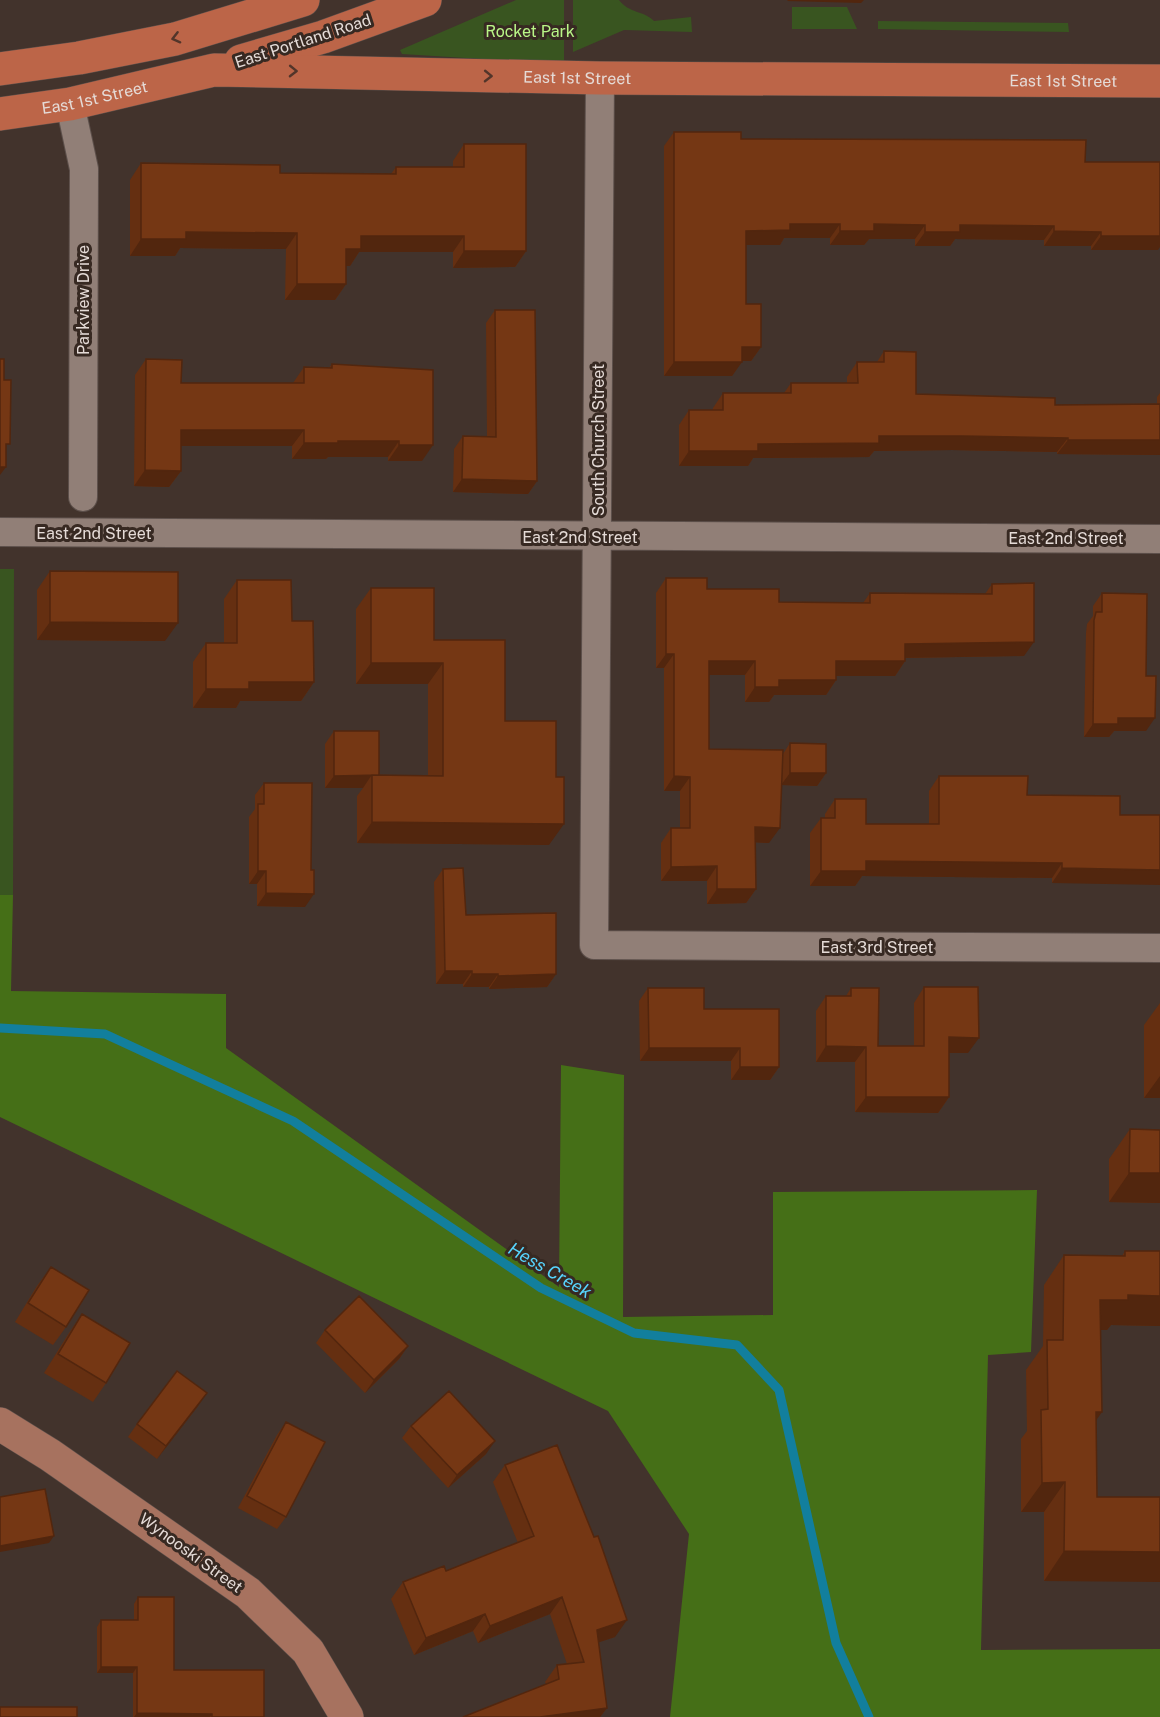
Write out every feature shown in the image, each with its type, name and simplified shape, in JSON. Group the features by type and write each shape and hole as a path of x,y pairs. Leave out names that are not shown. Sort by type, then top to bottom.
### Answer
{"main road":[{"path":"0,69 79,58 175,39 303,0"},
{"name":"East Portland Road","path":"214,70 323,37 425,0"},
{"name":"East 1st Street","path":"0,114 70,104 214,70 600,78 1160,81"},
{"name":"Wynooski Street","path":"0,1424 79,1474 248,1593 308,1651 347,1717"}],"street":[{"name":"South Church Street","path":"594,945 600,78"},
{"name":"Parkview Drive","path":"70,104 84,169 83,497"},
{"name":"East 2nd Street","path":"0,532 598,537 1160,538"},
{"name":"East 3rd Street","path":"594,945 1160,948"}],"green space":[{"name":"Rocket Park","path":"516,0 564,0 564,64 402,54 400,50"},
{"path":"573,0 619,0 628,8 654,21 691,17 692,32 624,30 573,52"},
{"path":"792,7 847,7 857,29 792,29"},
{"path":"878,21 1068,23 1069,32 878,29"},
{"path":"0,569 14,569 13,895 0,895"},
{"path":"0,895 13,895 11,991 226,994 226,1048 559,1287 561,1065 624,1075 623,1317 773,1315 773,1192 1037,1190 1031,1352 988,1355 981,1650 1160,1649 1160,1717 670,1717 689,1534 608,1411 0,1117"}],"building":[{"path":"674,132 741,132 741,139 1086,140 1085,162 1160,162 1160,236 1101,236 1101,232 1054,231 1054,226 960,225 960,232 925,232 925,225 874,224 874,231 840,231 840,224 790,224 790,230 746,231 746,304 761,304 761,347 742,347 742,362 674,362"},
{"path":"464,144 526,144 526,251 464,251 464,236 361,236 361,249 346,249 346,284 297,284 297,233 186,232 186,239 141,239 141,163 280,165 280,173 396,174 396,167 464,167"},
{"path":"495,310 535,310 537,481 462,479 463,436 496,437"},
{"path":"884,351 916,352 916,394 1055,398 1055,405 1160,404 1160,440 879,436 879,443 758,444 758,451 689,451 689,410 723,410 723,393 791,393 791,383 858,383 857,362 884,362"},
{"path":"0,359 4,359 4,380 11,380 10,444 6,444 6,467 0,467"},
{"path":"146,359 182,360 181,383 304,383 304,367 332,368 332,364 433,370 433,445 399,445 399,441 304,443 304,430 181,430 181,471 145,470"},
{"path":"50,571 178,572 178,623 50,622"},
{"path":"666,578 707,578 707,589 779,589 779,602 870,603 870,593 992,594 992,584 1034,583 1034,642 905,644 905,661 836,661 836,680 779,680 779,687 755,687 755,661 709,661 709,749 783,750 780,828 755,827 756,889 717,889 717,866 671,867 671,828 690,828 690,777 674,776 674,654 666,654"},
{"path":"237,580 291,580 292,621 313,621 314,682 249,682 249,689 206,689 206,643 237,643"},
{"path":"371,588 434,588 434,640 505,640 505,721 556,721 556,777 564,777 564,824 372,822 372,775 443,776 443,663 371,663"},
{"path":"1102,593 1147,594 1146,676 1156,676 1155,718 1118,718 1118,724 1093,724 1094,620 1096,612 1102,612"},
{"path":"334,731 379,731 379,775 334,776"},
{"path":"790,743 826,744 826,773 790,773"},
{"path":"939,776 1028,776 1027,795 1120,796 1120,815 1160,815 1160,870 1062,868 1062,863 866,861 866,871 821,871 821,818 835,818 835,799 866,799 866,824 939,824"},
{"path":"264,783 312,783 311,870 314,870 314,894 266,893 266,871 258,871 258,804 264,804"},
{"path":"463,868 466,915 556,913 556,974 498,976 498,974 472,974 472,971 445,971 443,869"},
{"path":"924,987 978,987 979,1038 949,1037 949,1097 866,1097 866,1047 826,1046 826,996 851,996 851,988 879,988 878,1046 924,1046"},
{"path":"648,988 704,988 704,1009 779,1009 779,1067 740,1067 740,1048 649,1048"},
{"path":"1130,1129 1160,1130 1160,1173 1129,1173"},
{"path":"1125,1251 1160,1251 1160,1296 1128,1295 1128,1300 1100,1300 1102,1412 1096,1412 1097,1497 1160,1497 1160,1552 1064,1551 1065,1482 1042,1483 1041,1410 1048,1409 1047,1340 1063,1340 1064,1255 1125,1256"},
{"path":"51,1267 89,1290 66,1327 28,1303"},
{"path":"359,1296 408,1346 374,1380 325,1330"},
{"path":"82,1314 130,1343 106,1383 58,1354"},
{"path":"177,1371 207,1393 166,1446 137,1424"},
{"path":"449,1391 495,1441 457,1475 411,1426"},
{"path":"286,1422 325,1442 286,1517 247,1496"},
{"path":"557,1445 594,1537 598,1536 627,1620 597,1630 607,1708 540,1717 463,1717 559,1679 557,1665 584,1662 562,1597 490,1626 485,1614 426,1638 403,1582 444,1566 446,1571 534,1536 505,1465"},
{"path":"45,1489 54,1536 0,1546 0,1497"},
{"path":"138,1597 174,1597 174,1670 264,1670 264,1717 137,1713 137,1667 101,1667 101,1620 138,1620"},
{"path":"0,1707 77,1707 77,1717 0,1717"}],"waterway":[{"name":"Hess Creek","path":"0,1028 105,1034 293,1121 541,1288 634,1333 737,1345 779,1390 836,1643 869,1717"}]}
